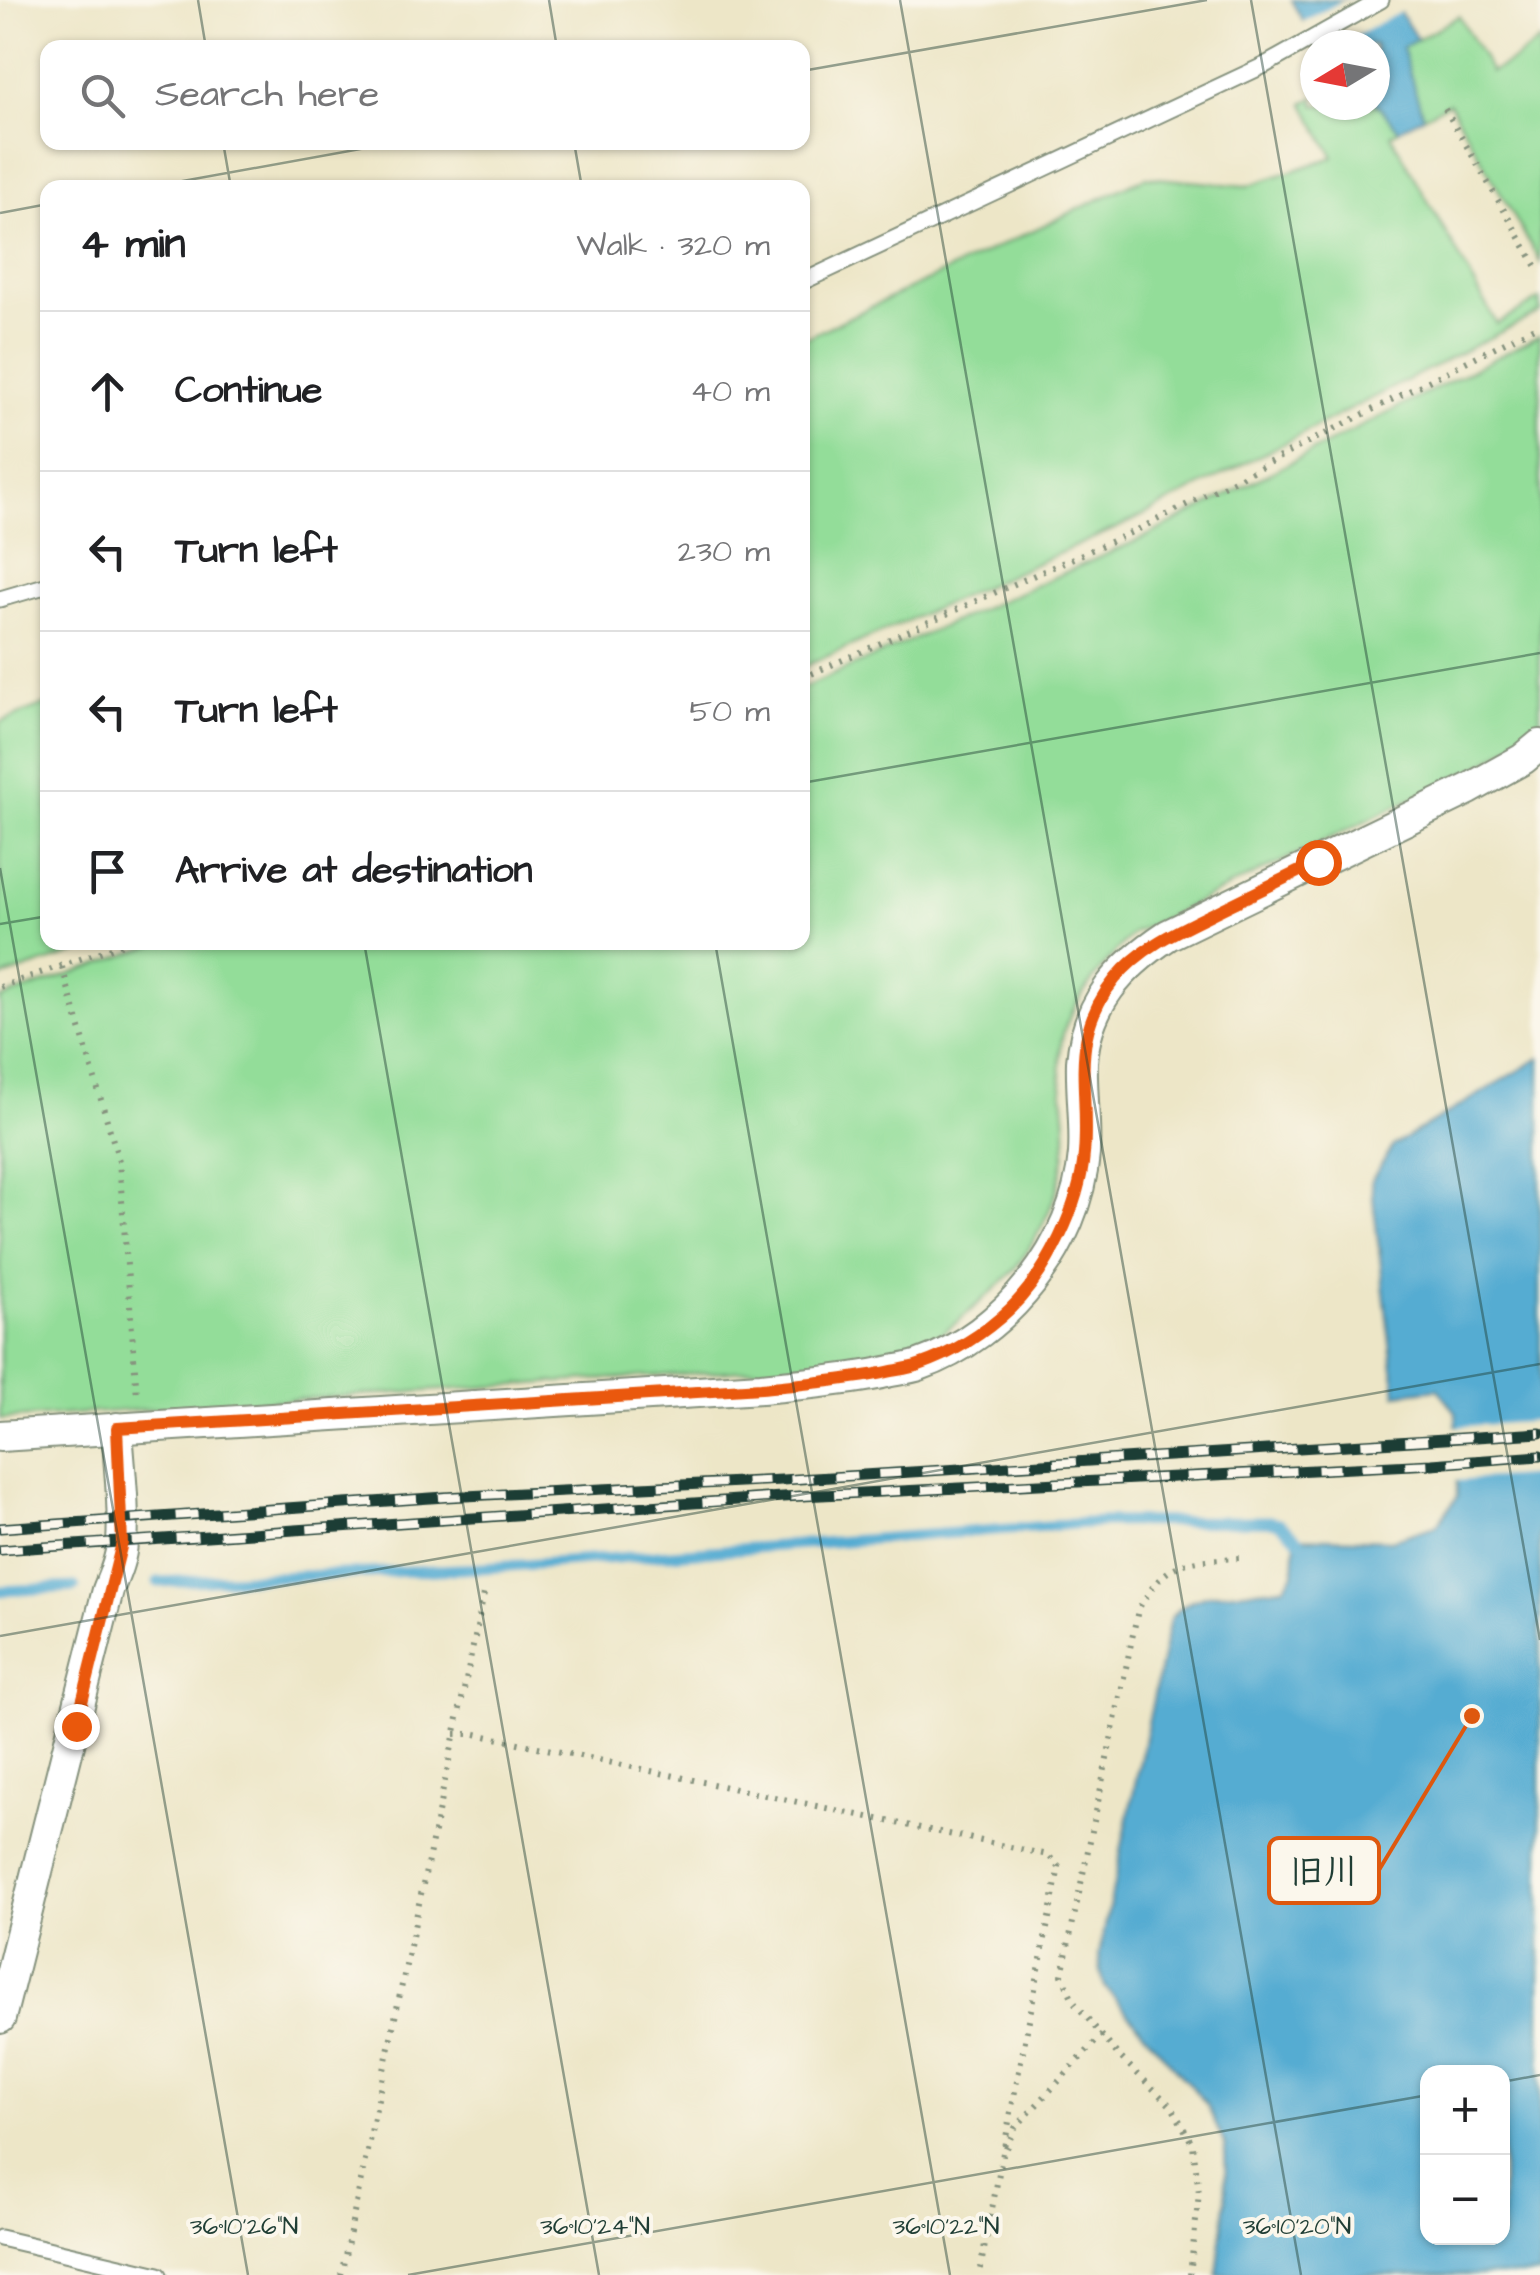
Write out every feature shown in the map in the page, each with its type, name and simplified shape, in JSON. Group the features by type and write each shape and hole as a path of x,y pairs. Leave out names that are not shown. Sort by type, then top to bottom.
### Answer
{"street":[{"path":"0,1436 127,1418 761,1388 867,1376 917,1366 949,1352 1011,1308 1042,1269 1060,1235 1077,1196 1084,1156 1082,1063 1087,1033 1094,1010 1115,978 1139,954 1168,936 1469,788 1523,759 1540,745"},
{"path":"0,2018 108,1590 118,1564 127,1418"}],"lane":[{"path":"810,278 1265,65 1381,0"},
{"path":"0,600 40,588"},
{"path":"0,2238 159,2275"}],"path":[{"path":"1445,108 1540,272"},
{"path":"810,674 1139,529 1540,324"},
{"path":"0,987 107,950"},
{"path":"62,966 119,1161 127,1418"},
{"path":"1190,2275 1199,2193 1193,2145 1172,2107 1118,2055 1074,2002 1062,1976 1138,1610 1150,1589 1172,1567 1239,1558"},
{"path":"341,2275 484,1594"},
{"path":"455,1734 476,1734 1048,1854 1059,1867 980,2275"},
{"path":"1000,2162 1015,2128 1102,2035"}],"green space":[{"path":"1459,16 1491,72 1540,41 1540,262 1449,103 1423,116 1402,48"},
{"path":"1313,120 1390,120 1399,130 1391,135 1497,324 1540,299 1540,312 1132,521 810,664 810,336 1146,177 1247,186 1334,157"},
{"path":"1540,335 1540,725 1484,764 1133,933 1087,988 1066,1025 1060,1052 1066,1125 1064,1157 1056,1192 1042,1225 1009,1275 967,1314 924,1343 899,1352 820,1365 0,1419 0,999 140,950 810,950 810,685 1143,538"},
{"path":"40,707 40,950 84,950 0,978 0,722"}],"water":[{"path":"1291,0 1392,0 1417,39 1402,48 1423,116 1399,130 1390,120 1390,30 1308,30"},
{"path":"1540,1058 1540,2275 1217,2275 1226,2198 1225,2145 1207,2105 1105,1987 1101,1972 1099,1955 1170,1619 1193,1600 1207,1595 1285,1586 1294,1573 1296,1537 1391,1540 1436,1526 1457,1497 1456,1412 1438,1389 1396,1394 1371,1181 1393,1146"}],"pier":[{"path":"1344,0 1398,0 1404,10 1367,30 1303,30 1299,24"},
{"path":"1540,1421 1540,1475 1452,1481 1451,1427"}],"waterway":[{"path":"158,1582 482,1568 1101,1522 1271,1521 1280,1523 1307,1547"},
{"path":"0,1591 75,1587"}],"railway":[{"path":"0,1528 445,1497 1540,1433"},
{"path":"0,1550 782,1497 1540,1456"}],"place":[{"name":"旧川","path":"1472,1716"}],"route":[{"path":"76,1726 122,1543 117,1428 761,1388 867,1376 917,1366 949,1352 1011,1308 1042,1269 1060,1235 1077,1196 1084,1156 1082,1063 1087,1033 1094,1010 1115,978 1139,954 1168,936 1318,862"}]}
